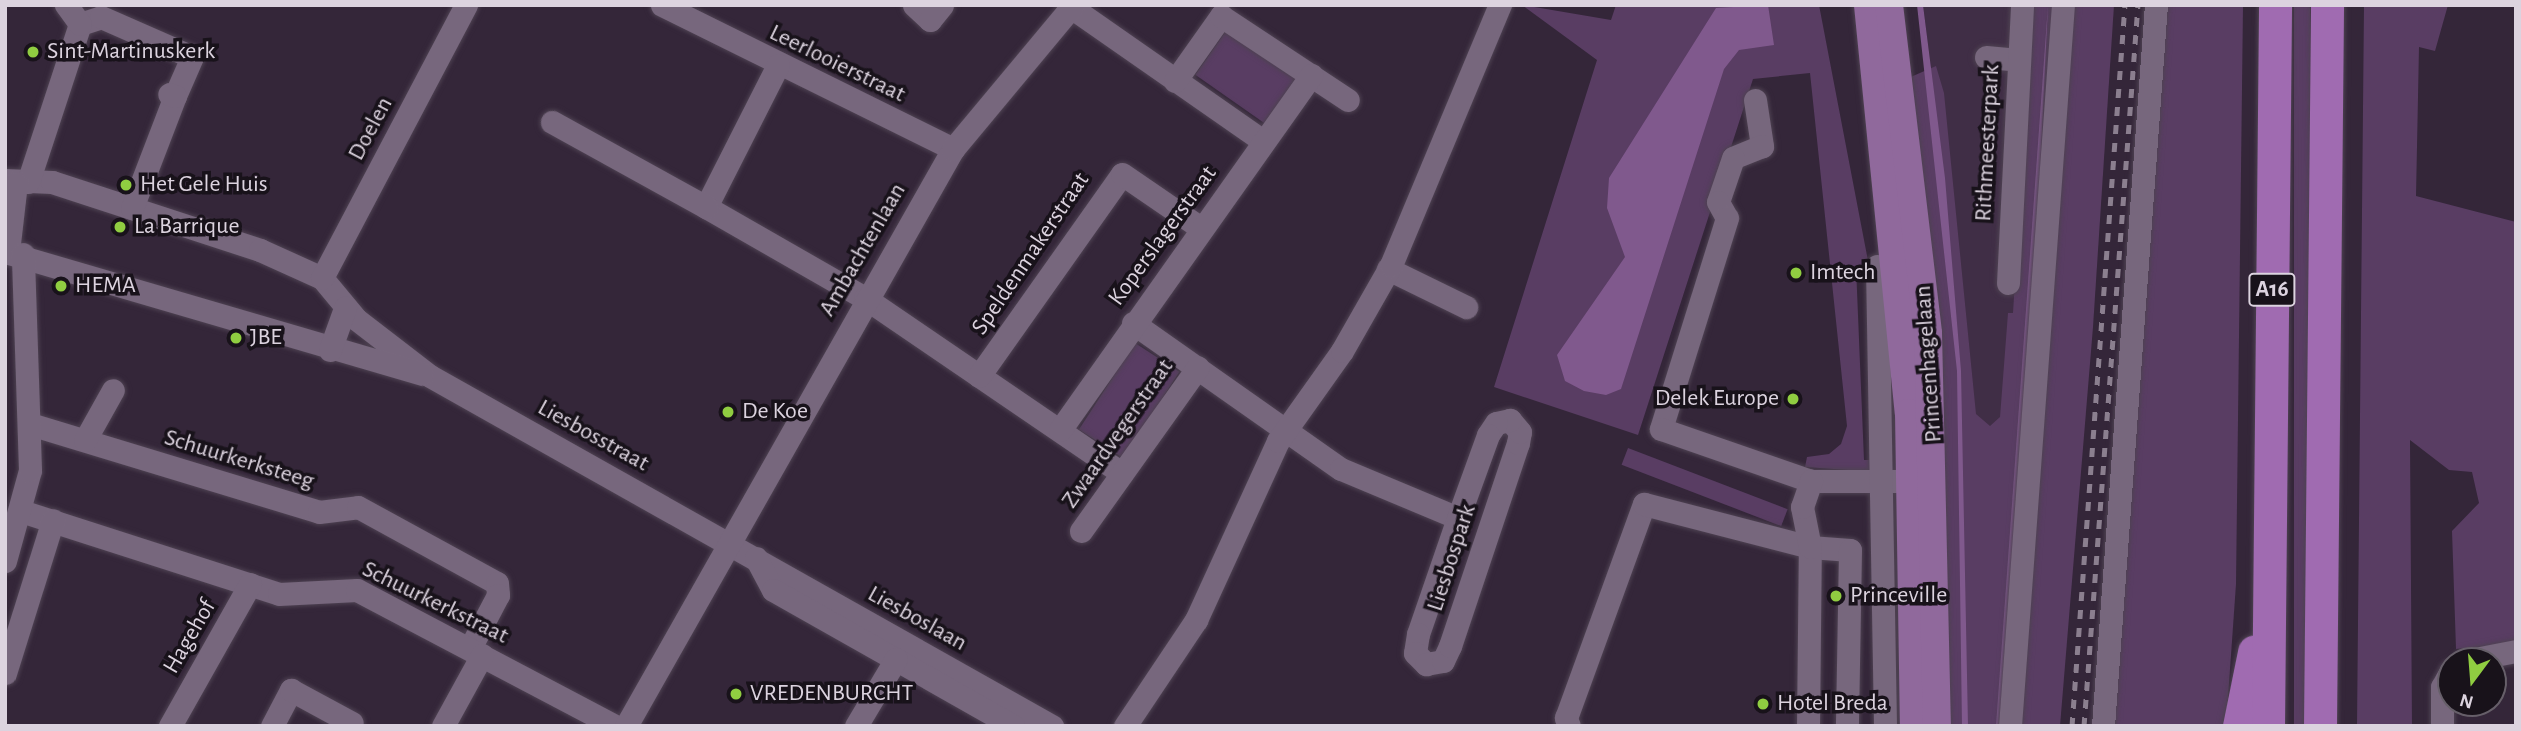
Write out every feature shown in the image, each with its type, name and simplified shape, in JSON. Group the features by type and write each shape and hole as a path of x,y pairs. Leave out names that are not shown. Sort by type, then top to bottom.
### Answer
{"highway":[{"name":"A16","path":"2268,726 2275,5"},
{"name":"A16","path":"2320,726 2327,5"},
{"name":"A16","path":"2239,726 2269,574"}],"main road":[{"name":"Princenhagelaan","path":"1868,5 1896,235 1910,482 1914,726"},
{"name":"Princenhagelaan","path":"1889,5 1920,233 1910,482 1937,726"}],"street":[{"path":"5,561 21,511 30,424 12,253 16,182 47,114 79,58 80,24 66,5"},
{"name":"Doelen","path":"322,278 466,5"},
{"name":"Leerlooierstraat","path":"662,5 778,65 953,149"},
{"path":"914,5 930,20 942,5"},
{"path":"1125,726 1196,620 1286,431 1388,269 1500,5"},
{"name":"Rithmeesterpark","path":"2008,283 2022,5"},
{"path":"2010,726 2063,5"},
{"path":"2103,726 2156,5"},
{"path":"1071,6 1263,141"},
{"name":"Ambachtenlaan","path":"626,726 865,298 953,149 1071,6"},
{"path":"1175,81 1221,16 1348,100"},
{"path":"80,24 101,18 192,57 172,95 132,208"},
{"path":"1986,57 2018,70"},
{"path":"706,206 778,65"},
{"name":"Koperslagerstraat","path":"1060,430 1133,323 1311,75"},
{"path":"1755,100 1762,146 1733,158 1718,202 1727,218 1661,429 1811,481 1910,482"},
{"name":"Speldenmakerstraat","path":"552,122 706,206 865,298 1122,472"},
{"name":"Speldenmakerstraat","path":"979,376 1122,174 1201,228"},
{"path":"16,182 52,182 88,200 132,208 322,278"},
{"name":"Liesbosstraat","path":"12,253 69,262 330,350 430,376"},
{"name":"Princenhagelaan","path":"1877,266 1910,482 1885,726"},
{"path":"1388,269 1466,307"},
{"name":"Liesbosstraat","path":"322,278 345,308 430,376 729,543"},
{"path":"330,350 345,308"},
{"name":"Zwaardvegerstraat","path":"1133,323 1286,431"},
{"name":"Zwaardvegerstraat","path":"1081,531 1198,367"},
{"path":"85,440 113,390"},
{"name":"Liesbospark","path":"1510,420 1520,432 1518,443 1450,646 1443,660 1426,664 1415,653 1418,634 1458,518 1488,435 1496,423 1510,420"},
{"name":"Schuurkerksteeg","path":"30,424 319,512 358,507 496,583 498,595 476,652"},
{"name":"Liesbospark","path":"1286,431 1370,486 1458,518"},
{"path":"1808,726 1810,547 1802,507 1811,481"},
{"path":"1569,726 1566,718 1644,504 1810,547 1850,550 1847,726"},
{"name":"Schuurkerkstraat","path":"21,511 289,595 357,590 615,726"},
{"path":"5,673 53,520"},
{"name":"Liesboslaan","path":"729,543 1052,726"},
{"name":"Liesboslaan","path":"756,558 773,590 1013,726"},
{"name":"Hagehof","path":"180,722 250,584"},
{"path":"443,726 476,652"},
{"path":"856,726 896,660"},
{"path":"272,726 291,690 352,723"}],"shaded area":[{"path":"1522,5 1611,20 1616,5 1819,5 1869,266 1856,267 1864,460 1877,460 1877,472 1805,467 1807,457 1829,454 1841,444 1847,426 1810,73 1753,79 1638,435 1494,387 1597,60"},
{"path":"1768,5 1774,45 1739,50 1724,69 1621,389 1606,395 1584,391 1565,381 1557,355 1625,257 1607,208 1609,178 1716,8"},
{"path":"1917,5 1923,5 1945,178 1961,371 1968,726 1962,726 1957,371"},
{"path":"1923,5 2056,5 2025,468 1965,450 1945,178"},
{"path":"2032,5 2060,5 2007,726 1942,726 1906,79 1936,66 1944,93 1976,414 1990,426 2000,417 2008,313 2013,313"},
{"path":"2048,5 2034,297 1999,726 1996,726"},
{"path":"2066,5 2114,5 2093,327 2060,726 2014,726"},
{"path":"2160,5 2243,5 2236,584 2226,726 2107,726"},
{"path":"2294,5 2310,5 2310,726 2294,726"},
{"path":"2364,5 2448,5 2435,51 2419,47 2416,196 2516,222 2516,643 2456,647 2452,531 2479,503 2472,472 2449,470 2410,440 2412,726 2357,726"},
{"path":"1228,28 1300,78 1267,125 1195,75"},
{"path":"1135,343 1179,372 1123,458 1079,429"},
{"path":"1628,448 1788,509 1781,526 1622,465"}],"railway":[{"path":"2072,726 2125,5"},
{"path":"2084,726 2138,5"}],"place":[{"name":"Sint-Martinuskerk","path":"33,52"},
{"name":"Het Gele Huis","path":"126,185"},
{"name":"La Barrique","path":"120,227"},
{"name":"Imtech","path":"1796,273"},
{"name":"HEMA","path":"61,286"},
{"name":"JBE","path":"236,338"},
{"name":"Delek Europe","path":"1793,399"},
{"name":"De Koe","path":"728,412"},
{"name":"Princeville","path":"1836,596"},
{"name":"VREDENBURCHT","path":"736,694"},
{"name":"Hotel Breda","path":"1763,704"}]}
